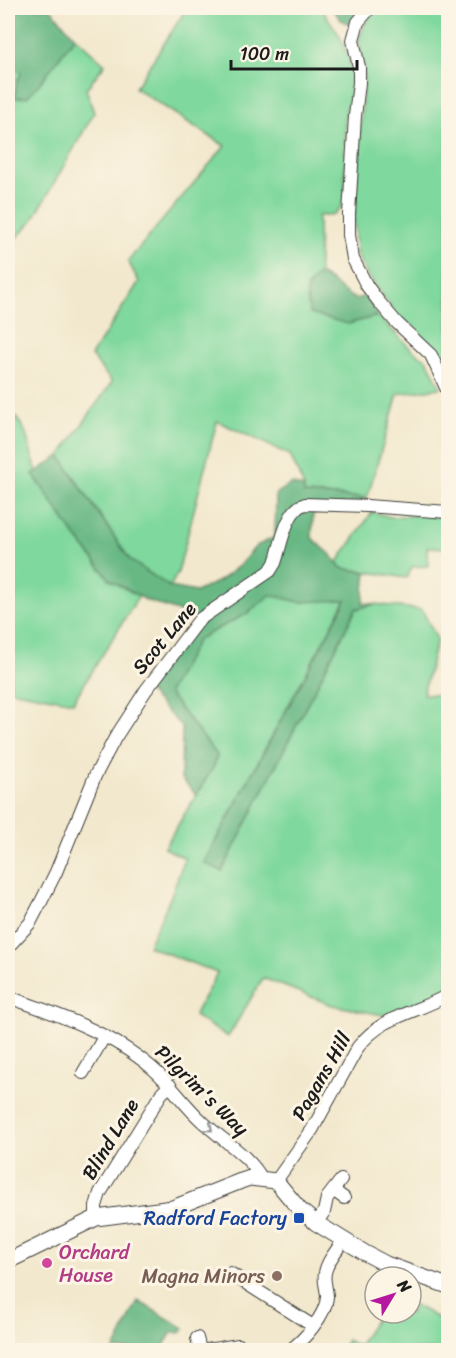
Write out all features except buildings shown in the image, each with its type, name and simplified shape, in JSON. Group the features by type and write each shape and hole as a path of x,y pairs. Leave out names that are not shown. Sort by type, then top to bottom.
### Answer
{"main road":[{"path":"8,1261 96,1218 173,1208 241,1181 269,1180 316,1223 344,1240 386,1264 448,1286"}],"street":[{"path":"370,8 358,22 354,40 359,67 359,83 349,218 353,259 367,286 379,302 396,322 431,355 448,392"},
{"name":"Scot Lane","path":"8,947 30,923 56,872 96,776 115,738 143,694 200,619 270,571 275,563 291,512 297,506 304,504 367,506 448,512"},
{"name":"Pagans Hill","path":"269,1180 312,1130 367,1035 386,1021 429,1006 448,996"},
{"name":"Pilgrim's Way","path":"8,997 104,1037 139,1057 170,1085 202,1121 269,1180"},
{"path":"83,1073 104,1037"},
{"name":"Blind Lane","path":"96,1218 96,1206 100,1193 160,1094 170,1085"},
{"path":"316,1223 324,1212 327,1198 341,1180"},
{"path":"333,1190 344,1198"},
{"path":"290,1350 307,1336 324,1308 327,1296 325,1273 330,1260 344,1240"},
{"path":"230,1273 313,1326"},
{"path":"207,1350 239,1345 249,1350"}],"green space":[{"path":"8,8 50,8 75,37 27,97 15,98 17,81 21,73 8,62"},
{"path":"187,8 262,8 268,13 269,8 321,8 340,36 349,59 353,79 345,117 345,195 342,206 335,214 318,216 319,274 307,286 306,292 348,324 378,316 412,350 427,360 441,388 398,394 367,498 303,494 304,487 290,455 217,421 178,572 170,587 130,560 60,456 112,382 91,356 139,282 128,261 225,146 135,88"},
{"path":"332,8 347,8 351,11 354,8 362,8 349,24 341,20"},
{"path":"377,8 448,8 448,377 434,349 396,314 364,270 356,252 354,219 364,74 359,39 366,22"},
{"path":"75,37 105,64 86,89 94,113 33,220 8,247 8,62 39,84"},
{"path":"319,274 355,299 366,296 378,316 348,324 310,314 307,292 310,284"},
{"path":"8,404 25,431 37,472 33,474 73,533 110,580 139,596 73,702 10,690 12,636 8,618"},
{"path":"60,456 130,560 170,587 196,592 219,581 240,565 256,546 275,537 276,494 291,484 304,488 304,494 367,498 362,509 313,513 312,538 330,554 341,568 366,572 363,603 375,604 356,609 222,871 204,863 346,600 300,602 270,595 246,614 198,639 168,693 217,755 214,766 196,795 181,778 182,727 146,690 200,619 146,600 110,580 73,533 33,474"},
{"path":"372,512 391,517 420,515 448,517 448,548 427,547 428,566 412,567 407,578 341,568 337,563"},
{"path":"270,595 300,602 346,599 204,862 222,871 356,609 375,604 422,610 437,639 423,694 448,696 448,989 423,1002 383,1015 332,1005 263,978 228,1037 194,1016 217,973 148,946 171,896 185,858 164,848 214,766 217,755 168,693 198,639 246,614"},
{"path":"138,1301 184,1328 181,1333 172,1332 161,1350 114,1350"},
{"path":"423,1310 448,1324 448,1350 341,1350 347,1340 358,1346 372,1325 423,1325"}],"place":[{"name":"Radford Factory","path":"299,1218"},
{"name":"Orchard House","path":"47,1263"},
{"name":"Magna Minors","path":"277,1276"}]}
